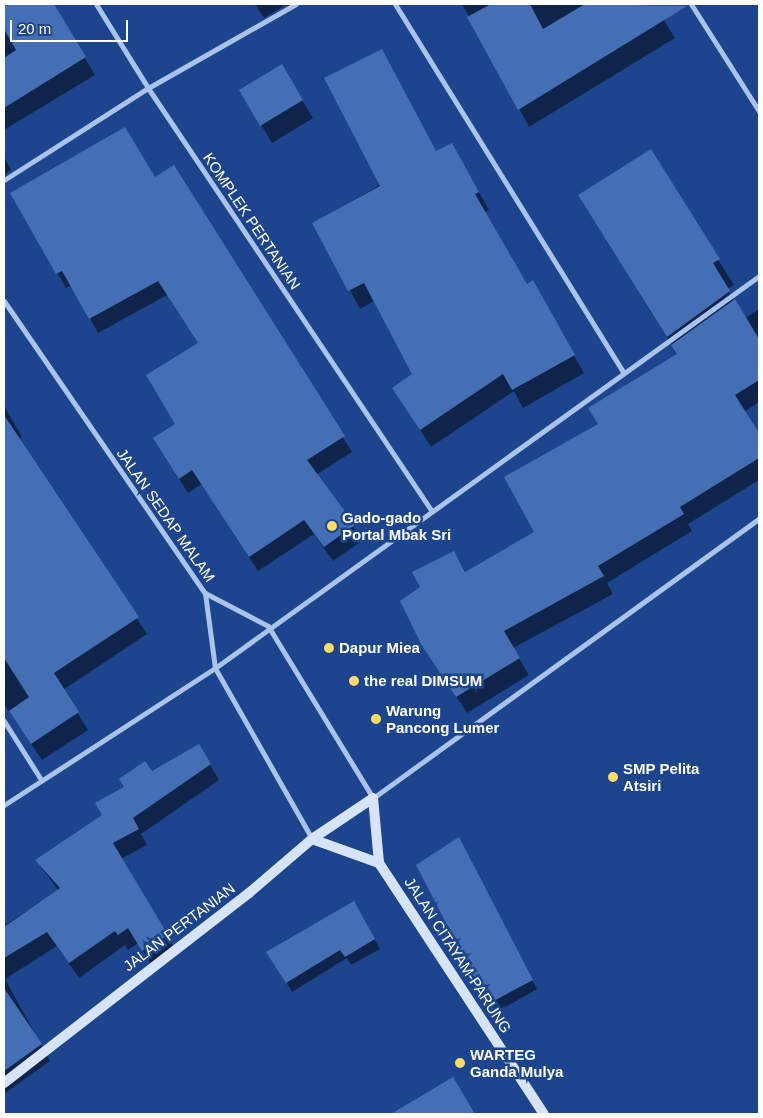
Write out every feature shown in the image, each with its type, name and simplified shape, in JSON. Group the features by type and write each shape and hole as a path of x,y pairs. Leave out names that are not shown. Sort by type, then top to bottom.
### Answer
{"street":[{"name":"KOMPLEK PERTANIAN","path":"96,4 148,88 431,510"},
{"path":"4,180 148,88 296,4"},
{"path":"395,4 624,373"},
{"path":"691,4 759,111"},
{"path":"4,805 40,778 214,668 268,626 759,276"},
{"name":"JALAN SEDAP MALAM","path":"4,301 205,593 214,668 312,839"},
{"path":"205,593 268,626 373,798 759,518"},
{"path":"4,721 40,778"},
{"name":"JALAN PERTANIAN","path":"4,1083 312,839 373,798"},
{"name":"JALAN CITAYAM-PARUNG","path":"373,798 379,863 544,1114"},
{"path":"312,839 379,863"}],"building":[{"path":"4,4 54,4 86,57 4,108 4,58 16,50 4,29"},
{"path":"491,4 530,4 543,29 585,4 687,6 518,110 467,17"},
{"path":"382,49 436,151 452,143 479,192 475,194 527,284 533,280 575,355 512,390 503,374 420,430 392,388 412,374 364,283 348,291 312,223 380,186 324,78"},
{"path":"282,64 303,100 260,126 239,90"},
{"path":"125,127 155,177 174,165 345,436 307,460 355,525 324,547 304,520 249,557 192,470 179,479 153,438 175,424 146,375 198,343 158,281 89,319 62,271 56,274 10,193"},
{"path":"651,149 720,259 713,263 730,291 667,337 578,195"},
{"path":"735,299 759,339 759,380 735,395 759,433 759,458 680,507 684,514 598,566 604,576 504,631 520,658 456,697 421,644 400,601 420,587 412,572 454,551 465,572 534,532 504,477 598,424 588,408 677,354 671,345"},
{"path":"4,415 139,617 54,673 79,712 31,744 9,711 29,697 4,658"},
{"path":"199,744 211,764 133,818 139,829 113,843 168,935 142,951 128,928 118,935 115,931 69,963 47,932 4,958 4,927 60,888 35,860 102,815 95,803 124,787 119,779 145,761 152,771"},
{"path":"459,837 533,980 488,1004 416,865"},
{"path":"354,901 375,939 345,957 340,950 286,983 266,952"},
{"path":"4,988 42,1044 4,1071"},
{"path":"453,1077 475,1114 391,1114"}],"place":[{"name":"Gado-gado Portal Mbak Sri","path":"332,526"},
{"name":"Dapur Miea","path":"329,648"},
{"name":"the real DIMSUM","path":"354,681"},
{"name":"Warung Pancong Lumer","path":"376,719"},
{"name":"SMP Pelita Atsiri","path":"613,777"},
{"name":"WARTEG Ganda Mulya","path":"460,1063"}]}
